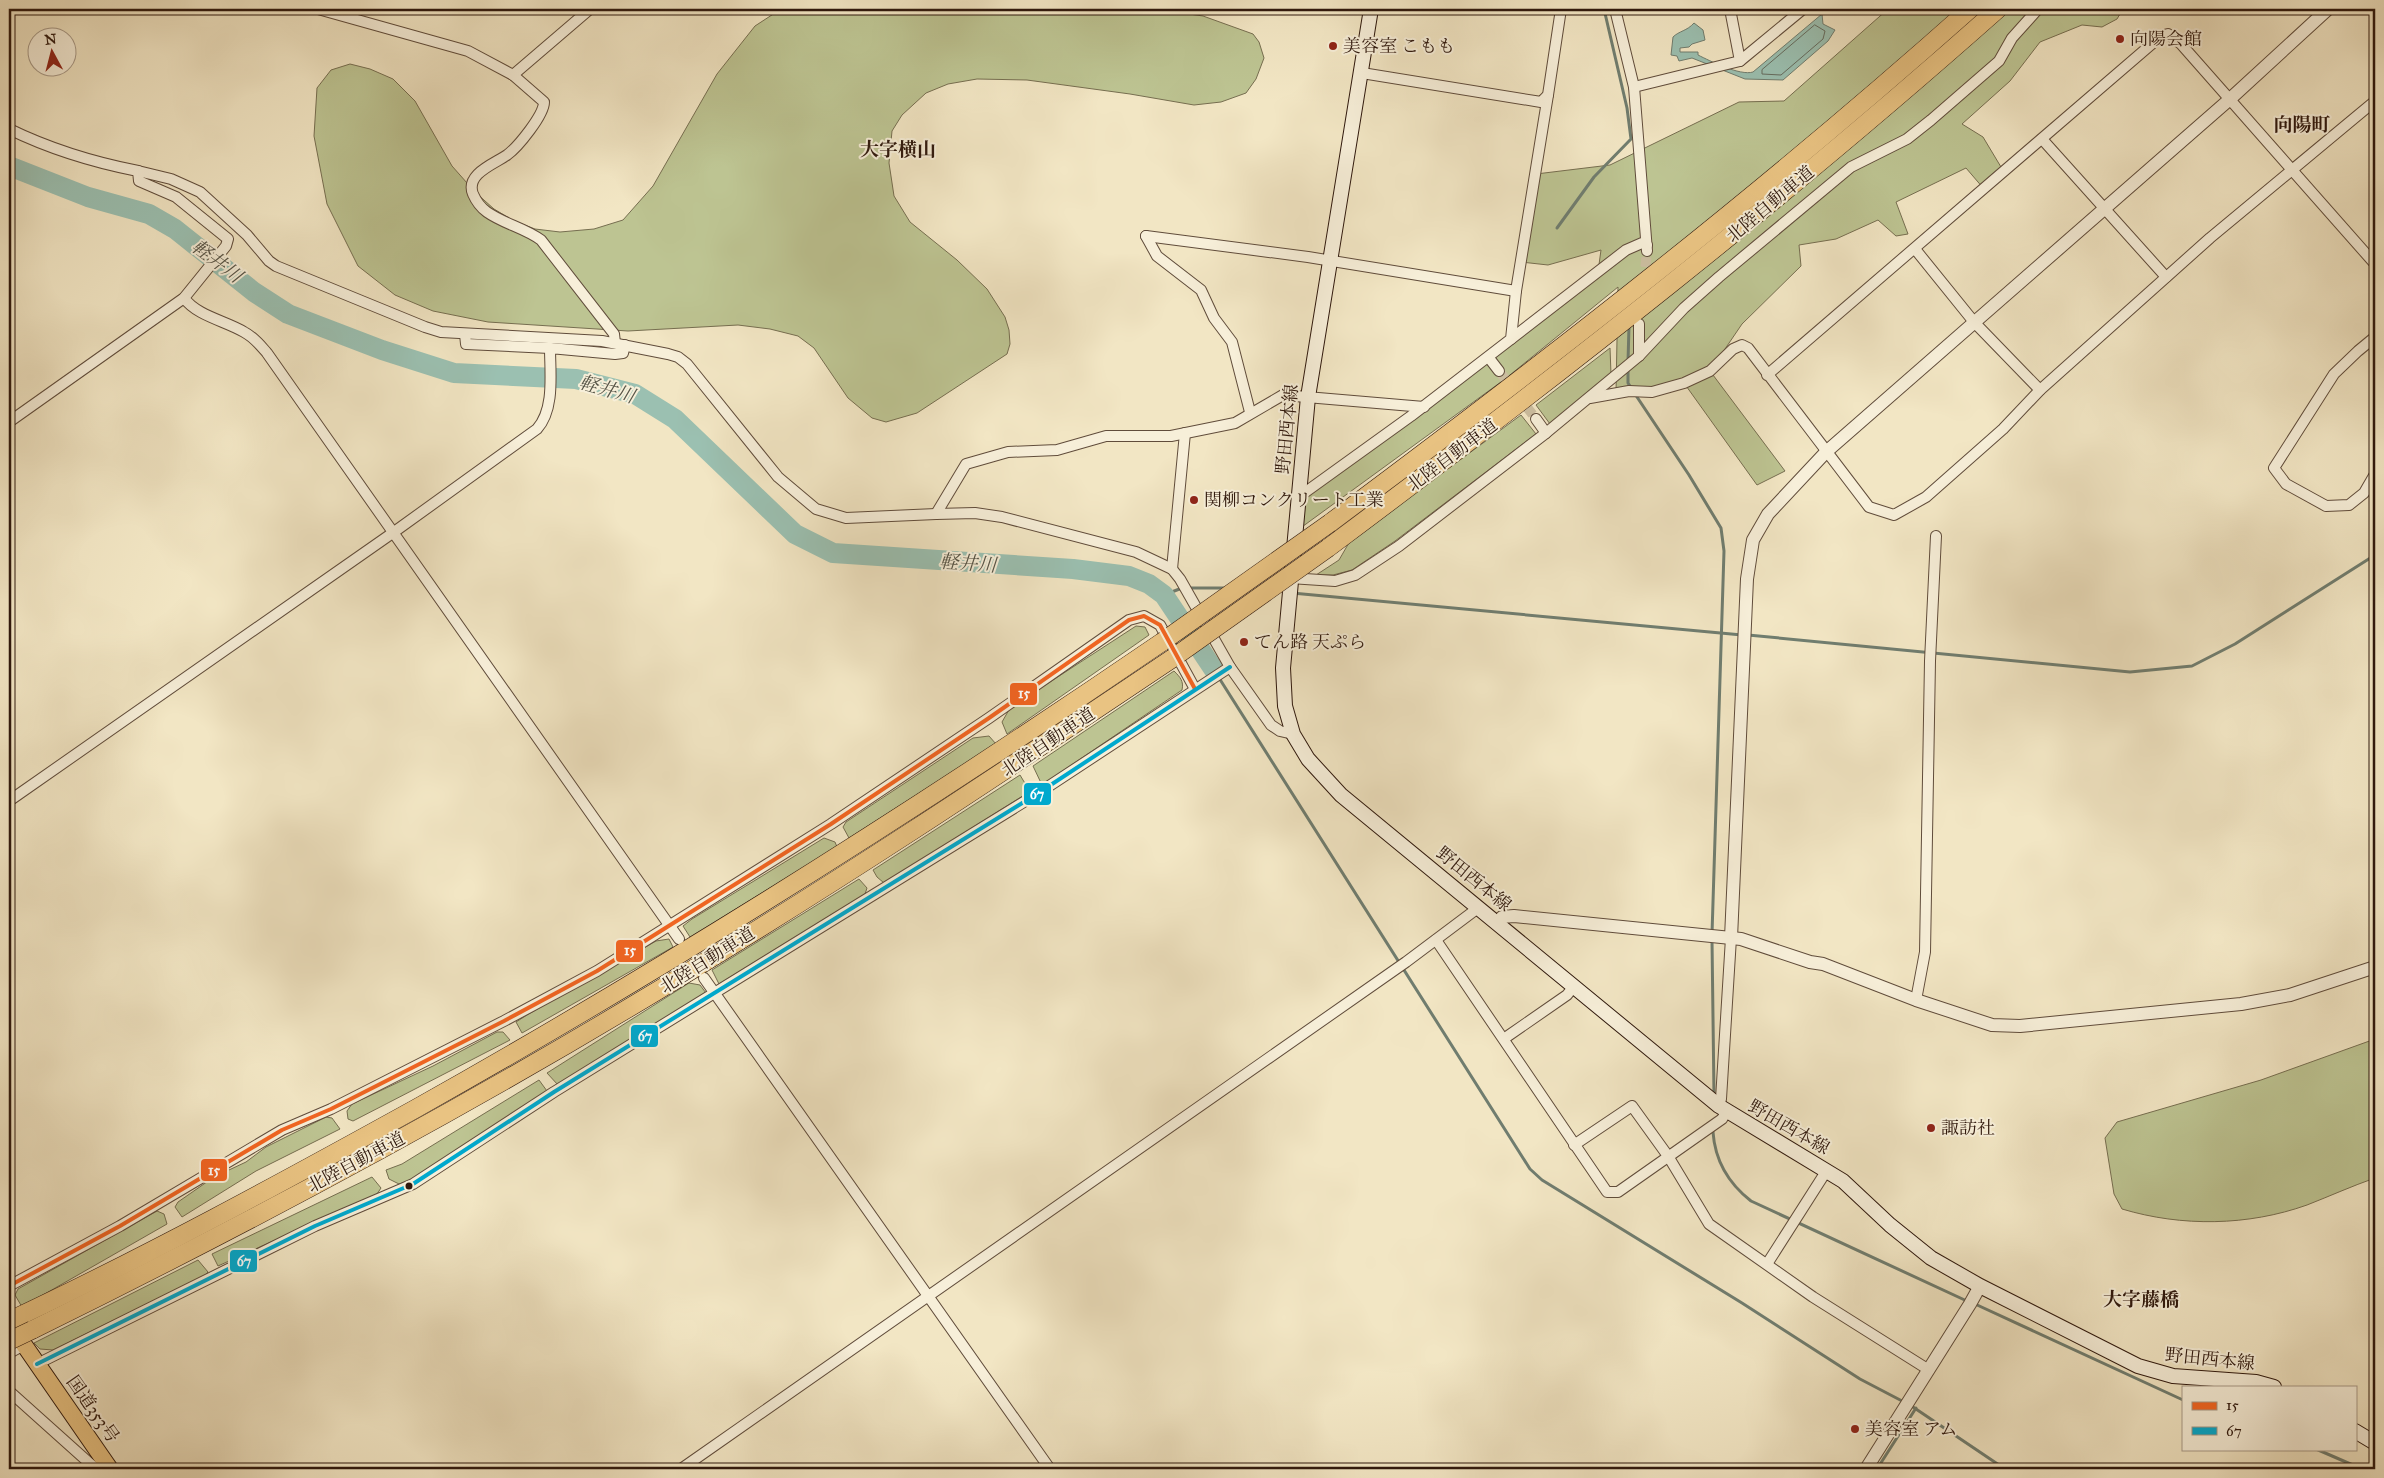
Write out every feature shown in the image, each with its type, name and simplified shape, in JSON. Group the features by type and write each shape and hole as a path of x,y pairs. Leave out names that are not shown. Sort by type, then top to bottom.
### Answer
{"highway":[{"name":"北陸自動車道","path":"13,1320 194,1228 346,1147 649,974 875,834 1018,741 1330,523 1495,400 1649,280 1782,171 1970,9"},
{"name":"北陸自動車道","path":"22,1339 359,1161 646,998 889,848 1173,658 1328,548 1510,412 1657,297 1797,182 1998,9"},
{"name":"国道353号","path":"13,1320 37,1364 110,1469"}],"main road":[{"name":"野田西本線","path":"1371,9 1308,397 1300,496 1290,578 1283,684 1285,706 1292,734 1308,759 1326,781 1723,1109 1843,1181 1912,1245 1930,1258 1980,1286 2138,1366 2173,1376 2256,1382 2270,1386"},
{"path":"2356,1432 2375,1443"}],"street":[{"path":"318,9 468,51 513,75 544,102 544,108 514,148 478,174 472,180 471,188 478,204 485,210 503,222 534,235 541,240 611,330 623,352 615,354 581,350 466,344 465,334"},
{"path":"513,75 590,9"},
{"path":"1511,339 1516,291 1562,9"},
{"path":"1300,496 1424,407 1629,248 1642,243 1647,248 1634,87 1615,9"},
{"path":"1730,9 1740,61"},
{"path":"1634,87 1740,61 1804,9"},
{"path":"1290,578 1335,581 1354,576 1398,546 1590,398 1637,358 1684,308 1851,167 1907,139 1931,120 1999,60 2012,38 2038,9"},
{"path":"1436,940 1505,1038 1604,1190 1610,1193 1618,1192 1722,1119 1721,1099 1731,938 1746,579 1753,540 1768,514 1826,452 2230,99 2328,9"},
{"path":"1767,375 2161,36 2168,34 2175,37 2375,264"},
{"path":"1362,73 1536,102 1541,102 1548,94"},
{"path":"1590,398 1629,391 1663,390 1692,380 1710,371 1733,349 1742,345 1748,348 1869,507 1894,515 1926,497 2003,429 2040,390 2166,277 2375,101"},
{"path":"9,129 40,144 94,162 171,178 200,192 248,235 269,262 424,327 465,334 576,338 620,344 678,357 687,364 778,477 816,509 846,518 975,513 1002,517 1136,552 1172,569 1181,581 1228,669 1271,725 1280,731 1292,734"},
{"path":"2042,139 2166,277"},
{"path":"9,422 184,298 226,246 228,239 225,236 176,197 139,181 138,171"},
{"path":"1250,412 1232,342 1214,318 1201,290 1157,256 1146,236 1329,261 1516,291"},
{"path":"1915,249 1974,322 2040,390"},
{"path":"184,298 192,307 243,331 259,343 680,939"},
{"path":"1637,358 1639,324"},
{"path":"2375,337 2334,374 2274,468 2286,484 2326,506 2349,505 2364,493 2375,474"},
{"path":"9,801 394,532 542,424 548,409 550,348"},
{"path":"1489,358 1499,371"},
{"path":"936,514 966,464 1008,452 1057,450 1106,436 1171,436 1235,423 1250,412 1283,395 1424,407"},
{"path":"1536,419 1546,433"},
{"path":"1172,569 1185,433"},
{"path":"1916,1000 1925,952 1930,661 1936,536"},
{"path":"9,1286 120,1226 256,1144 504,1022 597,971 846,813 989,718 1129,620 1144,616 1160,625 1195,689"},
{"path":"37,1364 315,1226 412,1184 554,1092 1040,792 1228,669"},
{"path":"681,1469 1406,962 1478,908"},
{"path":"1497,923 1502,917 1514,916 1731,938 1759,944 1810,962 1823,964 1916,1000 1992,1025 2020,1026 2242,1004 2290,995 2375,967"},
{"path":"704,978 1050,1469"},
{"path":"1505,1038 1567,995 1574,986"},
{"path":"1574,1146 1632,1106 1668,1156 1709,1224 1813,1297 1929,1370"},
{"path":"1767,1264 1827,1170"},
{"path":"1866,1469 1912,1398 1980,1286"},
{"path":"9,1353 22,1339"},
{"path":"9,1391 96,1469"}],"green space":[{"path":"781,9 1155,9 1203,16 1253,34 1259,42 1264,58 1256,79 1246,93 1221,102 1194,105 1027,80 977,79 948,84 926,93 902,115 892,131 889,163 894,196 910,222 957,260 987,289 1005,317 1009,330 1010,344 1007,354 917,413 886,422 872,418 848,398 814,348 798,336 770,329 738,325 628,331 488,322 433,311 395,295 358,266 327,204 314,136 317,88 331,70 350,64 370,69 393,79 415,101 452,166 475,192 494,209 514,221 535,229 560,232 594,229 623,220 653,186 717,74 755,26"},
{"path":"1888,9 2123,9 2117,19 2102,27 2082,25 2040,42 2010,81 1962,124 1983,137 2004,172 1984,189 1966,168 1896,202 1908,234 1896,236 1878,220 1836,239 1799,245 1801,266 1742,324 1710,371 1785,471 1757,485 1684,383 1616,392 1618,287 1505,379 1295,532 1300,496 1598,272 1601,250 1548,265 1521,262 1536,174 1610,165 1739,102 1784,101"},
{"path":"1610,348 1611,374 1550,424 1536,405"},
{"path":"1521,415 1536,434 1395,541 1352,570 1333,575 1316,575 1339,560 1350,541"},
{"path":"1136,626 1145,627 1149,635 1007,734 1002,722 1010,708"},
{"path":"1174,671 1181,679 1182,690 1042,785 1033,766"},
{"path":"989,736 996,744 849,838 843,827 846,822 973,738"},
{"path":"1020,775 1026,785 1026,794 884,883 877,877 873,870"},
{"path":"824,838 835,842 837,847 690,937 683,926 692,919"},
{"path":"859,879 867,888 865,894 719,984 712,970"},
{"path":"669,939 673,947 522,1033 516,1022 656,941"},
{"path":"689,983 700,985 706,993 558,1085 547,1073"},
{"path":"497,1032 503,1032 510,1040 353,1121 348,1119 347,1111 352,1104 433,1066"},
{"path":"2375,1039 2375,1178 2285,1212 2238,1220 2215,1222 2168,1219 2122,1209 2114,1194 2105,1138 2117,1122 2261,1080"},
{"path":"539,1080 547,1091 410,1181 399,1184 389,1179 386,1170 402,1164"},
{"path":"326,1117 332,1118 340,1129 256,1171 182,1217 175,1207 178,1202 214,1177 246,1162 266,1147"},
{"path":"372,1177 381,1188 377,1194 218,1266 212,1254"},
{"path":"157,1211 164,1214 167,1224 22,1307 15,1295 18,1289"},
{"path":"198,1260 208,1272 204,1276 53,1350 40,1349 34,1343"}],"water":[{"path":"1822,14 1823,24 1835,30 1828,41 1783,80 1745,79 1692,58 1679,61 1677,56 1671,55 1673,37 1694,23 1703,30 1705,40 1692,44 1689,47 1680,48 1680,52 1698,52 1698,55 1725,67 1741,72 1753,72"}],"waterway":[{"path":"1557,228 1594,177 1631,139 1627,108 1604,9"},
{"name":"軽井川","path":"9,166 88,197 149,214 175,229 254,292 288,314 382,350 454,373 576,379 635,394 675,419 795,534 833,553 1073,569 1129,576 1149,584 1164,595 1214,670"},
{"path":"1628,362 1629,326"},
{"path":"1628,369 1628,383 1632,389"},
{"path":"1635,394 1689,475 1721,528 1724,551 1712,934"},
{"path":"1748,635 2130,672 2192,666 2235,644 2375,555"},
{"path":"1164,595 1182,588"},
{"path":"1188,588 1226,588"},
{"path":"1292,593 1742,635"},
{"path":"1214,670 1530,1169 1542,1180 1742,1303 1860,1379 1904,1402"},
{"path":"1712,940 1714,1095"},
{"path":"1713,1132 1714,1143 1724,1171 1736,1187 1751,1201 1969,1302"},
{"path":"1975,1304 2182,1400"},
{"path":"1910,1405 2005,1469"},
{"path":"1877,1469 1916,1408"},
{"path":"2318,1450 2362,1469"}],"tunnel":[{"path":"1644,282 1647,251"},
{"path":"1499,371 1536,419"}],"transit line":[{"name":"15","path":"9,1286 120,1226 282,1130 331,1109 504,1021 597,971 831,824 989,718 1129,620 1144,616 1160,625 1195,689"},
{"name":"67","path":"37,1364 315,1226 413,1184 554,1092 1040,792 1230,667"}],"place":[{"name":"向陽会館","path":"2120,39"},
{"name":"美容室 こもも","path":"1333,46"},
{"name":"関柳コンクリート工業","path":"1194,500"},
{"name":"てん路 天ぷら","path":"1244,642"},
{"name":"諏訪社","path":"1931,1128"},
{"name":"美容室 アム","path":"1855,1429"}],"district":[{"name":"向陽町","path":"2302,124"},
{"name":"大字横山","path":"898,149"},
{"name":"大字藤橋","path":"2141,1299"}]}
